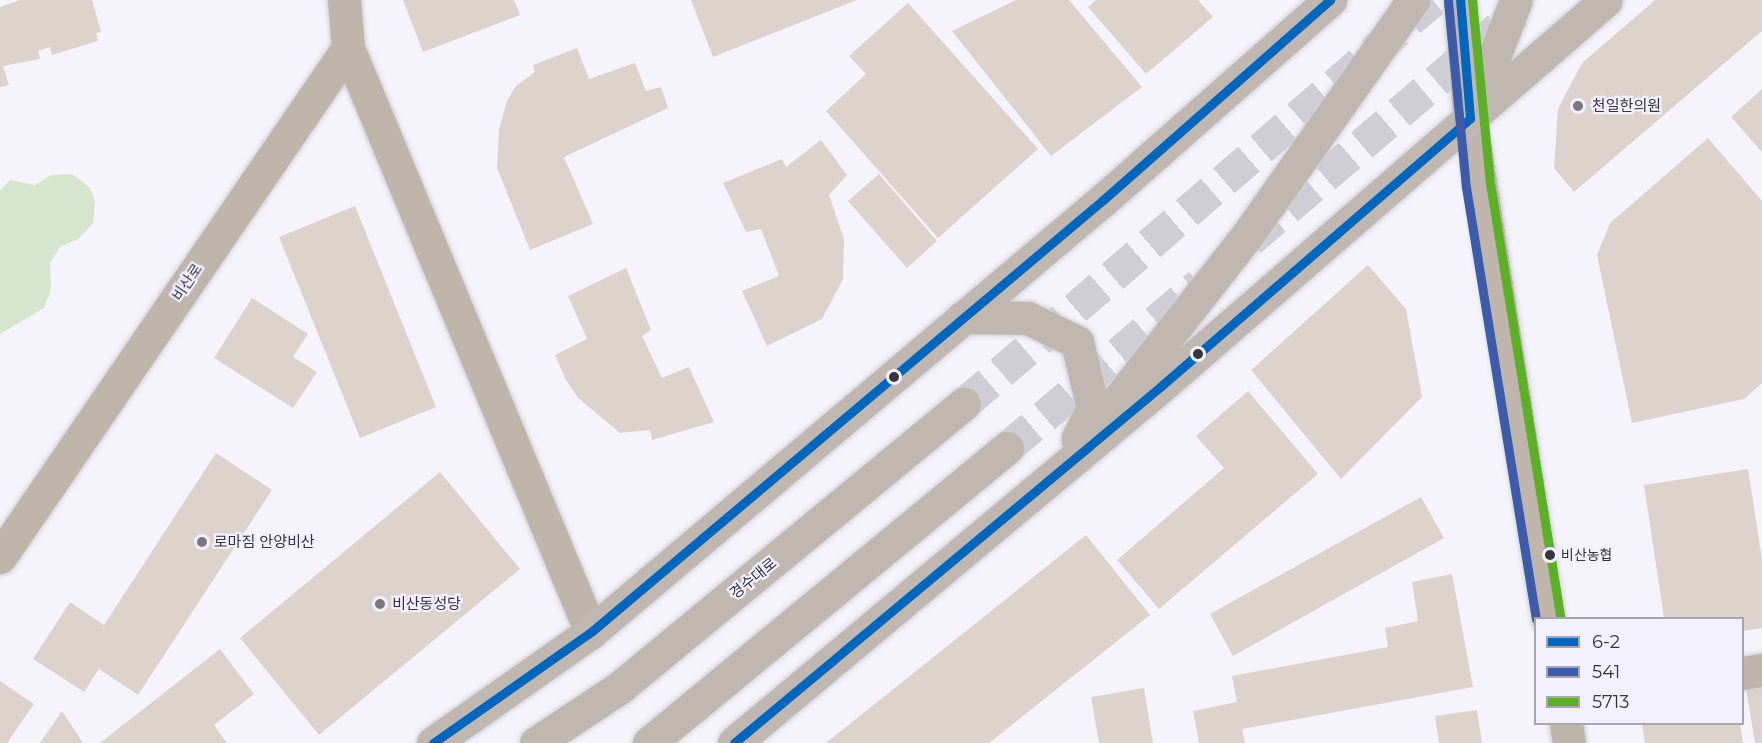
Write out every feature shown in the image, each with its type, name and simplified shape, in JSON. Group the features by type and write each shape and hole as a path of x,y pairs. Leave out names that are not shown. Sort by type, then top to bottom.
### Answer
{"main road":[{"path":"433,743 591,632 1330,0"},
{"path":"1063,469 1246,237 1413,0"},
{"path":"1460,0 1470,118"},
{"path":"1470,118 1516,0"},
{"path":"734,743 1063,469 1606,0"},
{"path":"963,316 1028,318 1077,342 1093,408 1063,469"},
{"name":"경수대로","path":"536,743 619,688 964,404"},
{"path":"649,743 1007,448"}],"street":[{"path":"344,0 348,48 591,632"},
{"name":"비산로","path":"0,557 348,48"},
{"path":"1470,118 1548,617"},
{"path":"1744,673 1762,670"},
{"path":"1566,725 1569,743"}],"green space":[{"path":"72,174 90,188 95,201 93,223 78,239 60,247 50,263 51,290 44,308 0,334 0,191 10,180 35,185 51,175"}],"building":[{"path":"20,0 92,0 101,32 96,33 98,41 52,55 50,47 38,51 40,59 3,66 9,85 0,87 0,7"},
{"path":"403,0 514,0 520,15 423,52"},
{"path":"691,0 857,0 713,57"},
{"path":"1016,0 1069,0 1142,87 1051,156 952,31"},
{"path":"1096,0 1198,0 1213,17 1146,74 1088,7"},
{"path":"1655,0 1762,0 1762,31 1574,192 1554,168 1558,109 1582,63"},
{"path":"908,3 1038,149 938,238 826,111 866,74 849,56"},
{"path":"577,48 589,79 635,63 646,91 661,87 668,108 564,157 593,224 530,250 497,168 499,129 507,101 516,86 535,72 533,65"},
{"path":"1762,89 1762,152 1731,117"},
{"path":"1708,138 1762,201 1762,383 1744,399 1632,423 1597,255 1610,223"},
{"path":"821,140 847,175 829,195 844,239 843,279 822,319 767,346 742,291 779,276 761,229 746,232 723,183 782,159 786,167"},
{"path":"879,174 937,241 907,268 848,201"},
{"path":"355,206 436,407 360,438 279,237"},
{"path":"1368,265 1406,309 1422,397 1341,479 1251,370"},
{"path":"626,268 651,330 642,336 662,378 689,367 714,422 652,440 650,430 620,433 578,398 566,380 555,355 587,339 568,296"},
{"path":"252,298 308,334 293,357 317,372 293,408 214,358"},
{"path":"1248,391 1318,474 1159,609 1117,560 1224,468 1196,436"},
{"path":"216,453 272,490 138,695 99,669 84,692 33,659 70,602 104,625"},
{"path":"1748,469 1762,559 1762,628 1744,631 1744,617 1664,617 1644,485"},
{"name":"비산동성당","path":"440,472 520,569 319,735 240,638"},
{"path":"1421,497 1444,538 1233,656 1210,614"},
{"path":"1086,535 1150,615 989,743 826,743"},
{"path":"1452,574 1473,687 1242,729 1245,743 1199,743 1193,711 1237,702 1232,676 1388,647 1385,628 1418,621 1412,582"},
{"path":"220,649 254,694 214,725 227,743 100,743"},
{"path":"0,681 34,704 7,743 0,743"},
{"path":"1762,686 1762,743 1755,743 1746,689"},
{"path":"1144,688 1153,743 1099,743 1091,697"},
{"path":"1477,710 1482,743 1439,743 1435,716"},
{"path":"62,711 83,743 40,743"},
{"path":"1642,725 1740,725 1743,743 1645,743"}],"tunnel":[{"path":"964,404 1433,0"},
{"path":"1250,240 1517,12"},
{"path":"1007,448 1200,284"}],"transit line":[{"name":"6-2","path":"433,743 591,632 1103,200 1330,0"},
{"name":"6-2","path":"734,743 1160,387 1470,118 1460,0"},
{"name":"5713","path":"1472,0 1490,183 1560,616"},
{"name":"541","path":"1448,1 1466,187 1536,617"}],"place":[{"name":"천일한의원","path":"1578,106"},
{"name":"로마짐 안양비산","path":"202,542"},
{"name":"비산농협","path":"1550,555"},
{"name":"비산동성당","path":"380,604"}]}
